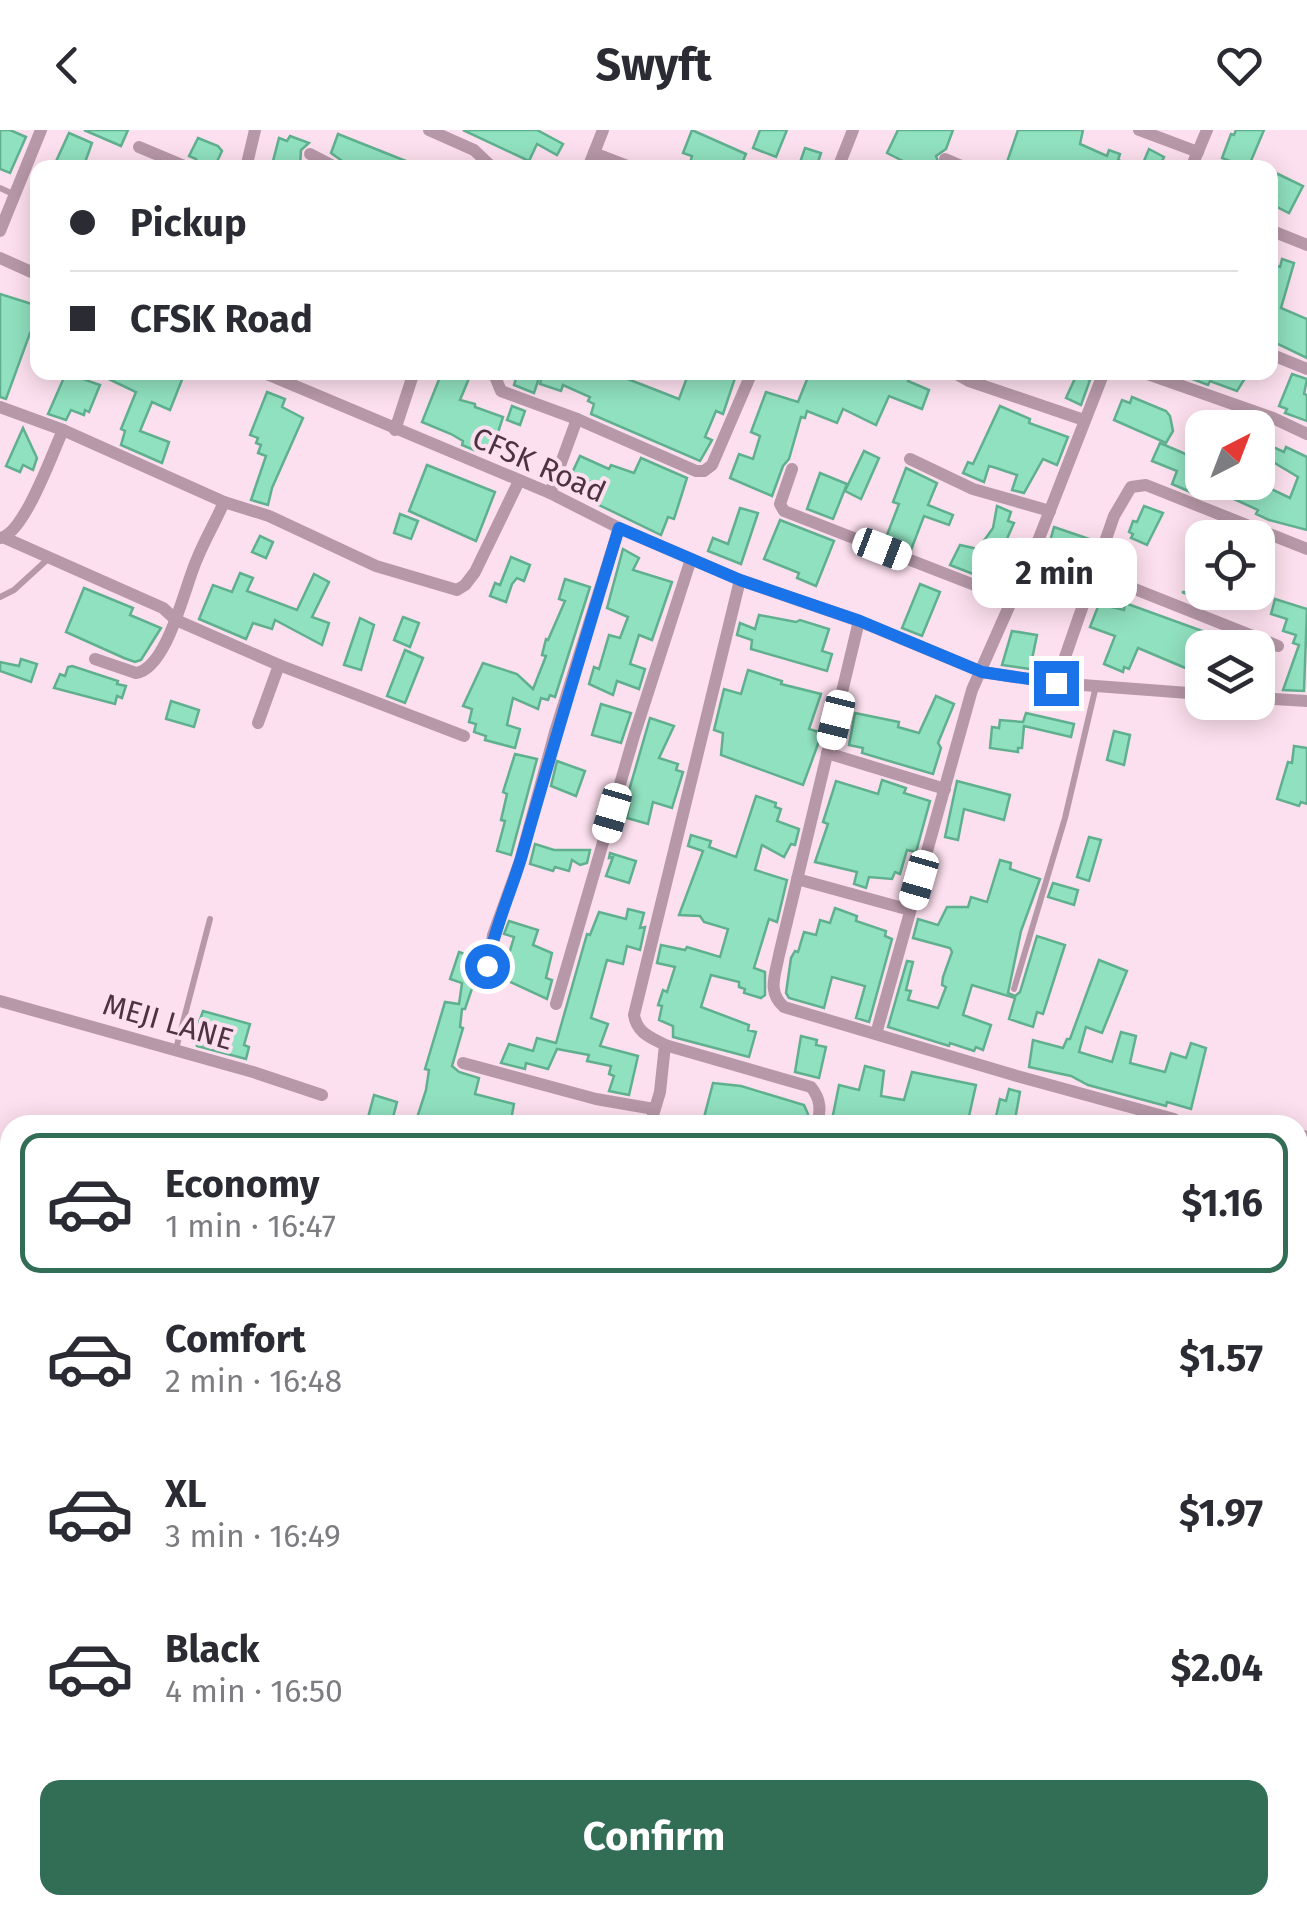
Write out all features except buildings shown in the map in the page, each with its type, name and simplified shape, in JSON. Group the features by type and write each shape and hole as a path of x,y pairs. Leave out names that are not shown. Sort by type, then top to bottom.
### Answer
{"street":[{"path":"0,230 42,130"},
{"path":"248,160 254,130"},
{"path":"429,130 474,150 485,160"},
{"path":"591,160 604,130"},
{"path":"841,160 853,130"},
{"path":"1138,130 1198,152"},
{"path":"1194,160 1207,130"},
{"path":"139,147 170,160"},
{"path":"594,153 612,160"},
{"path":"310,154 322,160"},
{"path":"1278,233 1307,245"},
{"path":"0,258 30,271"},
{"path":"1278,357 1307,369"},
{"name":"CFSK Road","path":"280,380 550,493 619,528 740,580 860,621 982,672 1056,683 1185,693"},
{"path":"395,430 410,380"},
{"path":"496,380 501,391 696,471 712,466 749,380"},
{"path":"967,380 1084,420"},
{"path":"876,1034 965,711 1050,512 1101,380"},
{"path":"1165,380 1307,434"},
{"path":"0,407 63,430 224,502 269,516 376,566 456,590 466,585 475,572 519,482"},
{"path":"550,493 577,420"},
{"path":"2,538 15,529 26,511 63,430"},
{"path":"910,458 973,489 1050,512"},
{"path":"792,469 780,504 784,511 1013,600"},
{"path":"1056,683 1114,516 1126,492 1138,484 1307,550"},
{"path":"95,659 136,673 145,671 176,620 196,560 224,502"},
{"path":"484,987 494,935 520,861 555,732 619,528"},
{"path":"2,538 163,608 176,620 279,666 464,736"},
{"path":"556,1004 634,736 691,559"},
{"path":"1092,572 1278,646"},
{"path":"740,580 635,1002 636,1026 665,1045 803,1083 818,1095 819,1115"},
{"path":"860,621 772,989 776,1000 784,1008 1160,1115"},
{"path":"258,723 279,666"},
{"path":"1275,699 1307,701"},
{"path":"828,753 945,789"},
{"path":"797,880 910,910"},
{"name":"MEJI LANE","path":"0,1001 322,1095"},
{"path":"652,1115 665,1045"},
{"path":"463,1063 567,1092 654,1109"}],"lane":[{"path":"0,188 14,194"},
{"path":"0,596 14,590 49,558"},
{"path":"1014,989 1065,818 1096,685"},
{"path":"176,1050 210,918"}],"route":[{"path":"487,966 619,528 740,580 860,621 982,672 1056,683"}]}
